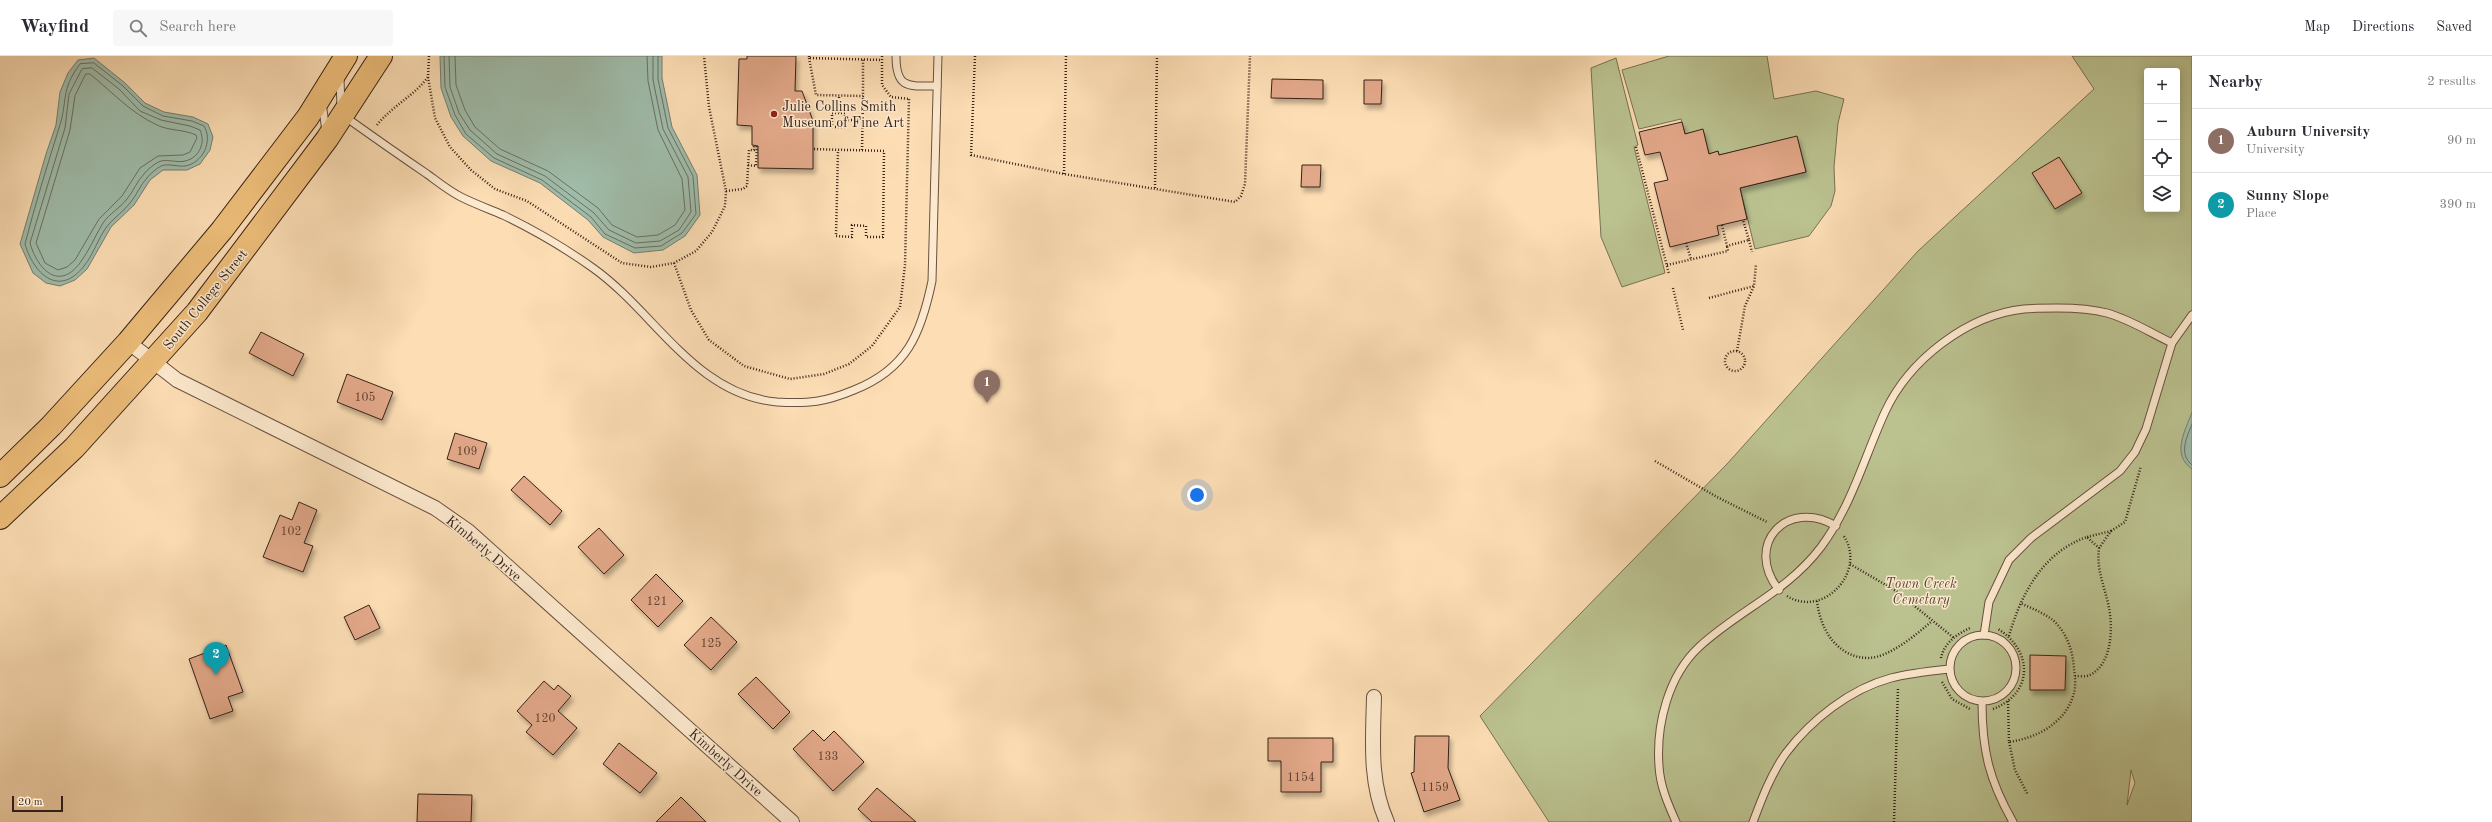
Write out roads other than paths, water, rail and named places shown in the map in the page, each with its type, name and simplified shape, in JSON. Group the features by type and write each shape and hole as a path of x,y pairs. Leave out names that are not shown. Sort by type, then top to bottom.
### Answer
{"main road":[{"name":"South College Street","path":"0,518 74,448 197,312 327,139 381,56"},
{"path":"0,476 51,426 128,342 222,230 308,117 343,61"}],"street":[{"name":"Kimberly Drive","path":"128,342 177,380 435,508 468,531 792,822"},
{"path":"1374,697 1373,767 1378,802 1387,822"}],"lane":[{"path":"896,56 896,73 900,81 911,86 937,86"},
{"path":"343,61 339,94 343,115 460,197 503,215 548,239 594,269 618,288 698,369 727,388 758,400 796,403 826,401 866,385 890,372 913,343 926,309 932,281 938,56"},
{"path":"321,96 327,139"},
{"path":"1676,822 1664,797 1659,768 1662,716 1671,689 1681,670 1698,648 1779,590 1804,569 1836,526 1864,468 1885,412 1911,370 1955,334 1988,319 2023,309 2069,308 2107,313 2172,343"},
{"path":"1984,635 1989,602 2009,560 2030,538 2120,471 2135,452 2146,429 2172,343 2192,315"},
{"path":"1779,590 1769,579 1765,565 1765,550 1770,536 1778,527 1794,518 1808,516 1823,518 1836,526"},
{"path":"1984,635 1998,638 2006,644 2016,663 2016,674 2006,692 1998,698 1982,702 1965,697 1957,690 1951,680 1949,669 1950,661 1957,646 1971,637 1984,635"},
{"path":"1753,822 1765,791 1786,754 1807,729 1830,709 1856,692 1898,677 1949,669"},
{"path":"1982,702 1983,742 1990,774 2013,822"}],"water":[{"path":"440,56 662,56 662,78 672,127 697,175 700,215 685,236 663,250 634,253 603,237 588,220 540,183 491,161 463,136 451,117 441,88"},
{"path":"94,58 125,83 145,103 164,112 193,117 208,124 213,137 210,150 200,164 187,170 163,170 150,180 134,205 111,227 87,269 75,280 60,286 46,283 33,273 20,244 56,125 60,92 68,73 78,60"},
{"path":"2192,412 2192,469 2182,457 2181,450 2183,435"}],"place":[{"name":"Julie Collins Smith Museum of Fine Art","path":"774,114"},
{"name":"Auburn University","path":"987,403"},
{"name":"Sunny Slope","path":"216,675"}],"park label":[{"name":"Town Creek Cemetary","path":"1921,592"}]}
